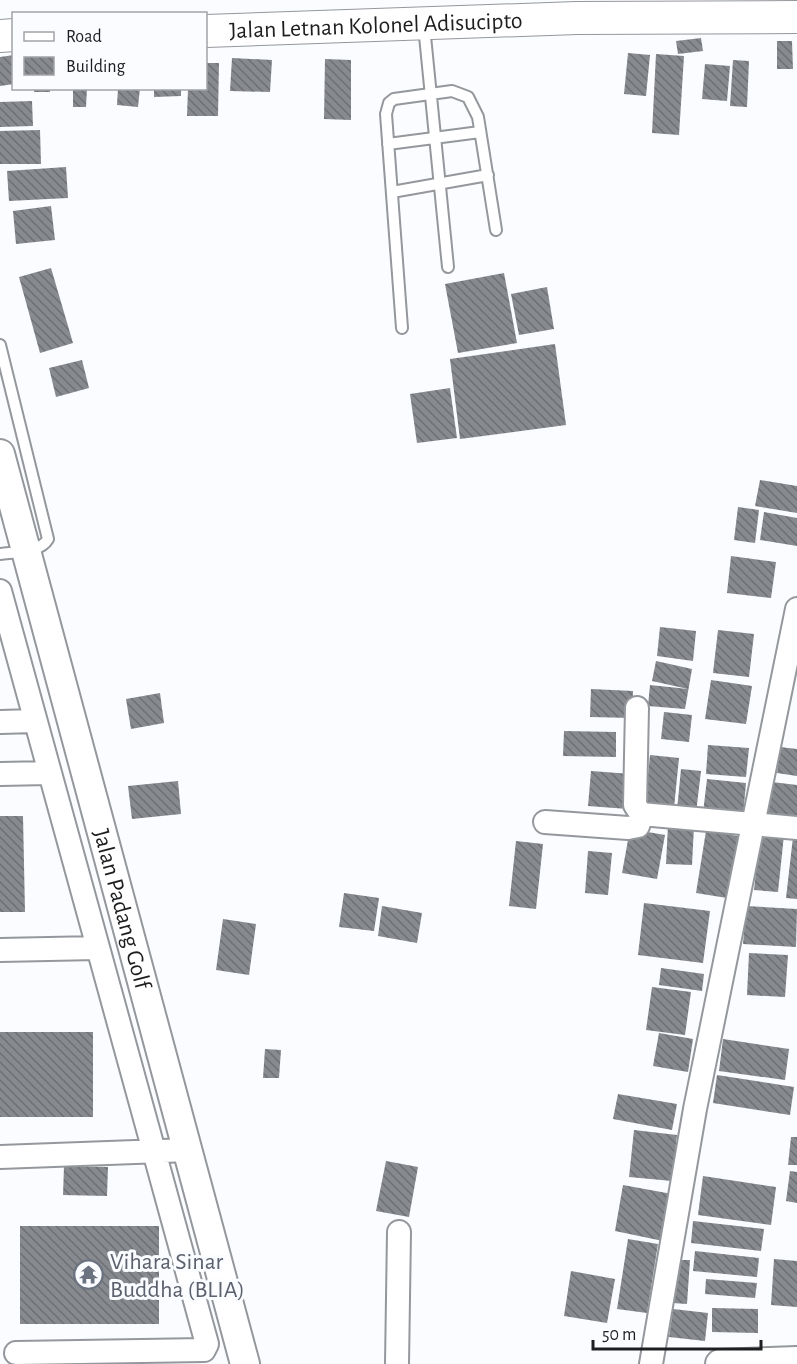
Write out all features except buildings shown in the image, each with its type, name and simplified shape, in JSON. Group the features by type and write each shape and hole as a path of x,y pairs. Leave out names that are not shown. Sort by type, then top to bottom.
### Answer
{"main road":[{"name":"Jalan Letnan Kolonel Adisucipto","path":"207,31 424,25 579,9 797,17"}],"street":[{"name":"Jalan Padang Golf","path":"0,454 13,552 116,879 245,1364"},
{"path":"0,591 48,773 207,1344 204,1350 16,1353"},
{"path":"651,1364 695,1109 752,824 788,697 797,609"},
{"path":"637,708 635,805 642,814 797,828"},
{"path":"0,722 35,721"},
{"path":"0,774 48,773"},
{"path":"545,822 628,828 638,826 642,814"},
{"path":"80,886 116,879"},
{"path":"0,950 97,948"},
{"path":"0,1157 189,1150"},
{"path":"397,1364 399,1232"},
{"path":"720,1364 797,1361"}],"lane":[{"path":"424,25 448,267"},
{"path":"402,328 386,114 389,103 394,99 452,91 468,97 478,117 496,230"},
{"path":"388,144 480,132"},
{"path":"392,192 488,175"},
{"path":"0,345 48,531 45,544 13,552"}],"place":[{"name":"Vihara Sinar Buddha (BLIA)","path":"89,1275"}]}
